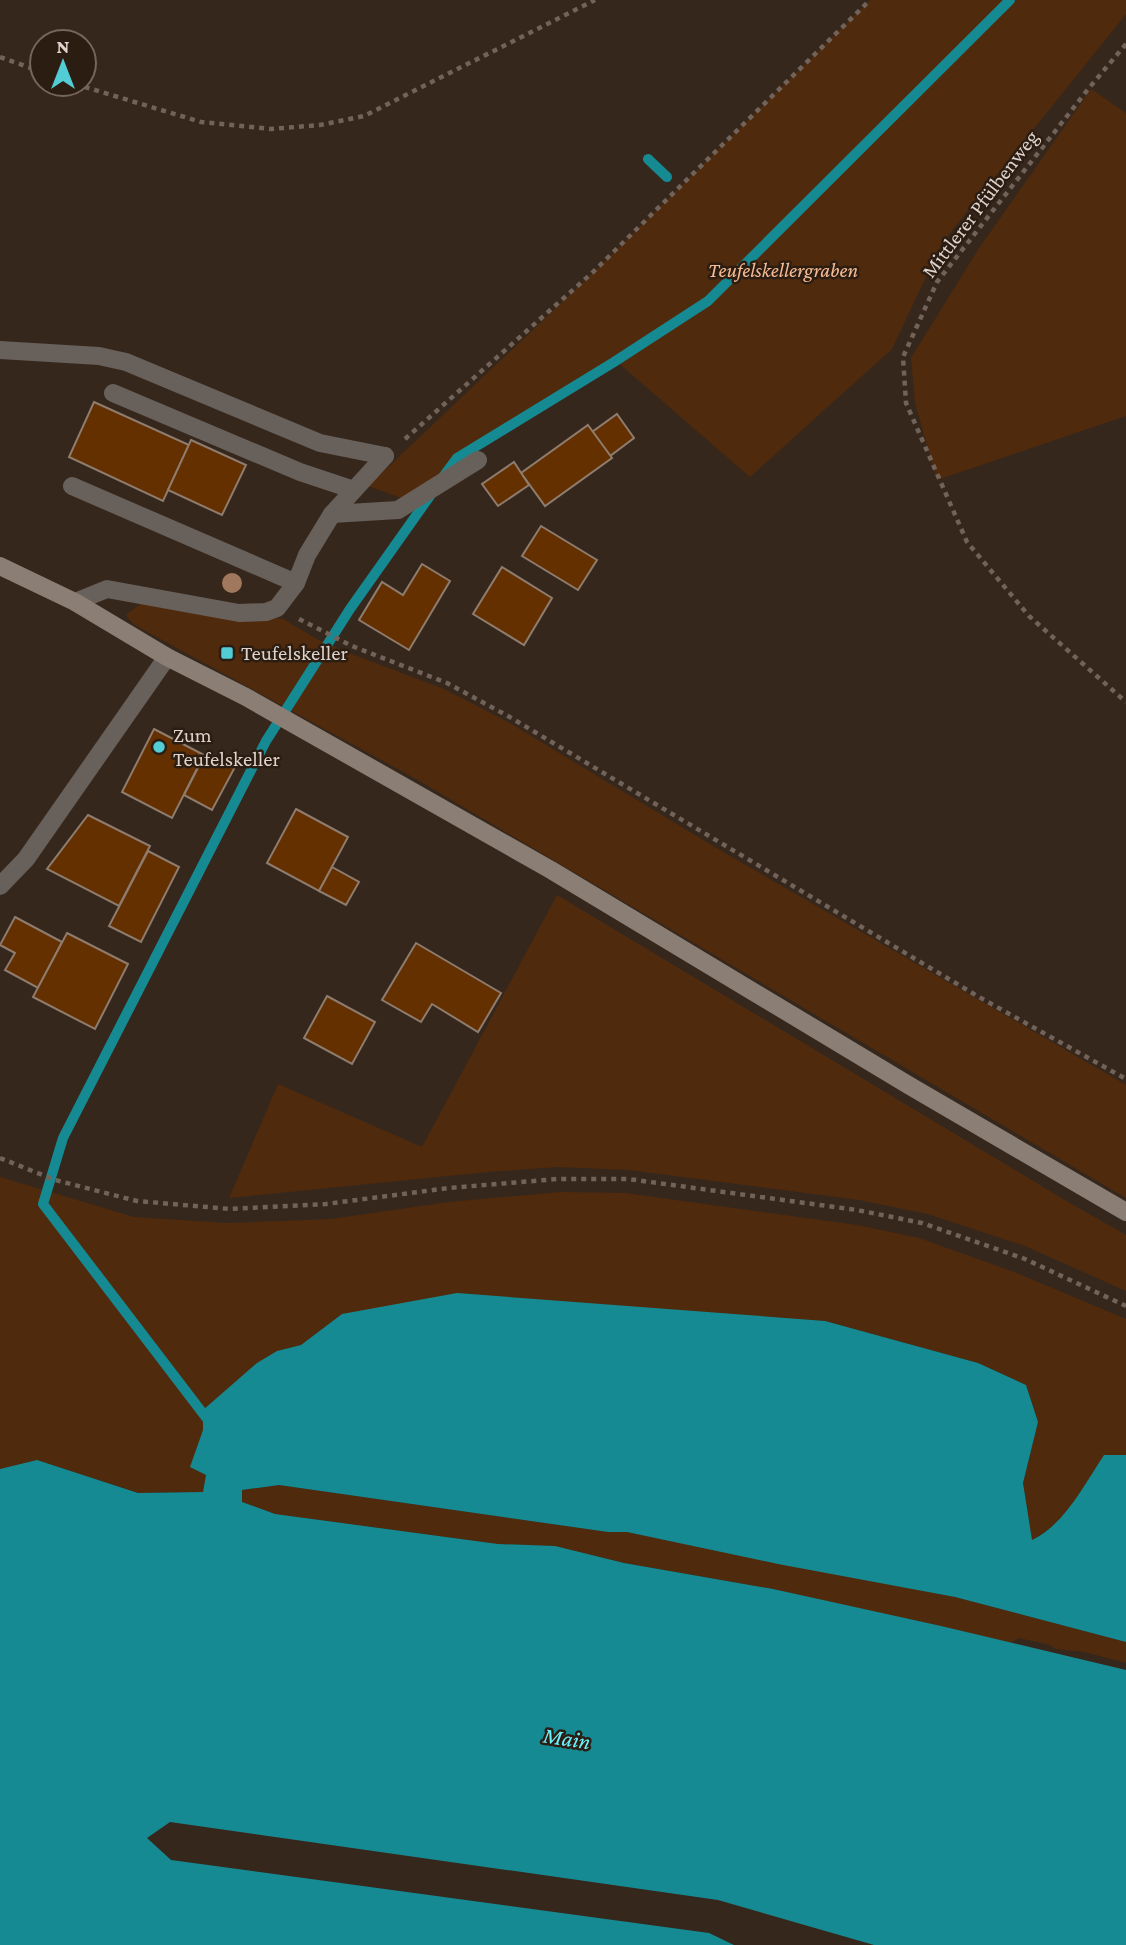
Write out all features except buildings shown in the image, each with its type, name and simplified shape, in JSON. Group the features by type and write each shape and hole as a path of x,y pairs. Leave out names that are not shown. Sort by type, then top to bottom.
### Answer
{"main road":[{"path":"0,566 75,602 167,657 246,697 551,870 898,1079 1126,1212"}],"street":[{"path":"0,350 99,356 126,362 320,443 385,456"},
{"path":"113,393 300,472 354,490"},
{"path":"75,602 107,589 239,613 266,612 277,608 296,583 307,555 332,514 385,456"},
{"path":"332,514 397,510 478,460"},
{"path":"72,486 296,583"},
{"path":"0,886 26,859 167,657"}],"path":[{"path":"98,91 201,122 271,129 320,125 364,116 595,0"},
{"path":"385,456 592,273 870,0"},
{"name":"Mittlerer Pfülbenweg","path":"1126,44 937,282 903,357 906,403 967,542 1029,616 1126,702"},
{"path":"0,57 28,67"},
{"path":"321,632 447,683 508,716 968,990 1126,1079"},
{"path":"0,1158 55,1180 137,1201 230,1209 326,1204 449,1188 557,1179 628,1179 857,1210 922,1223 1025,1259 1126,1306"}],"green space":[{"name":"Teufelskellergraben","path":"870,0 1126,0 1126,14 942,243 892,349 750,477 616,361 456,458 423,506 368,486 593,273"},
{"path":"1091,89 1126,113 1126,416 937,480 915,403 911,358 979,248"},
{"path":"157,602 283,619 317,639 349,653 444,689 508,722 718,849 1126,1085 1126,1198 416,779 133,624 126,615 140,604"},
{"path":"557,895 1126,1235 1126,1291 1025,1246 928,1214 859,1200 629,1170 558,1167 229,1198 278,1084 422,1147"},
{"path":"0,1177 134,1217 227,1223 331,1219 449,1202 560,1192 625,1193 857,1225 919,1238 1014,1272 1126,1319 1126,1455 1104,1455 1064,1514 1031,1540 1023,1483 1038,1422 1026,1385 978,1363 825,1321 342,1314 301,1345 277,1351 203,1410 203,1430 191,1466 206,1475 203,1492 139,1493 37,1460 0,1469"},
{"path":"279,1485 608,1532 627,1532 955,1597 1126,1642 1126,1663 1085,1652 1056,1649 1050,1645 1019,1638 1010,1643 773,1589 624,1563 555,1546 498,1544 275,1514 242,1502 242,1490"}],"water":[{"name":"Main","path":"457,1293 825,1321 978,1363 1026,1385 1038,1422 1023,1483 1032,1540 1044,1533 1064,1514 1104,1455 1126,1455 1126,1642 955,1597 627,1532 608,1532 279,1485 242,1490 242,1502 275,1514 498,1544 555,1546 624,1563 773,1589 1126,1670 1126,1945 874,1945 718,1900 170,1822 147,1838 171,1860 709,1933 734,1945 0,1945 0,1469 37,1460 138,1493 203,1492 206,1475 190,1467 203,1430 203,1410 257,1363 277,1351 301,1345 342,1314"}],"waterway":[{"path":"443,477 457,458 708,301 1010,0"},
{"path":"648,159 667,177"},
{"path":"211,1424 43,1204 63,1138 266,741 350,609 432,493"}],"place":[{"name":"Teufelskeller","path":"227,653"},
{"name":"Zum Teufelskeller","path":"159,747"}]}
